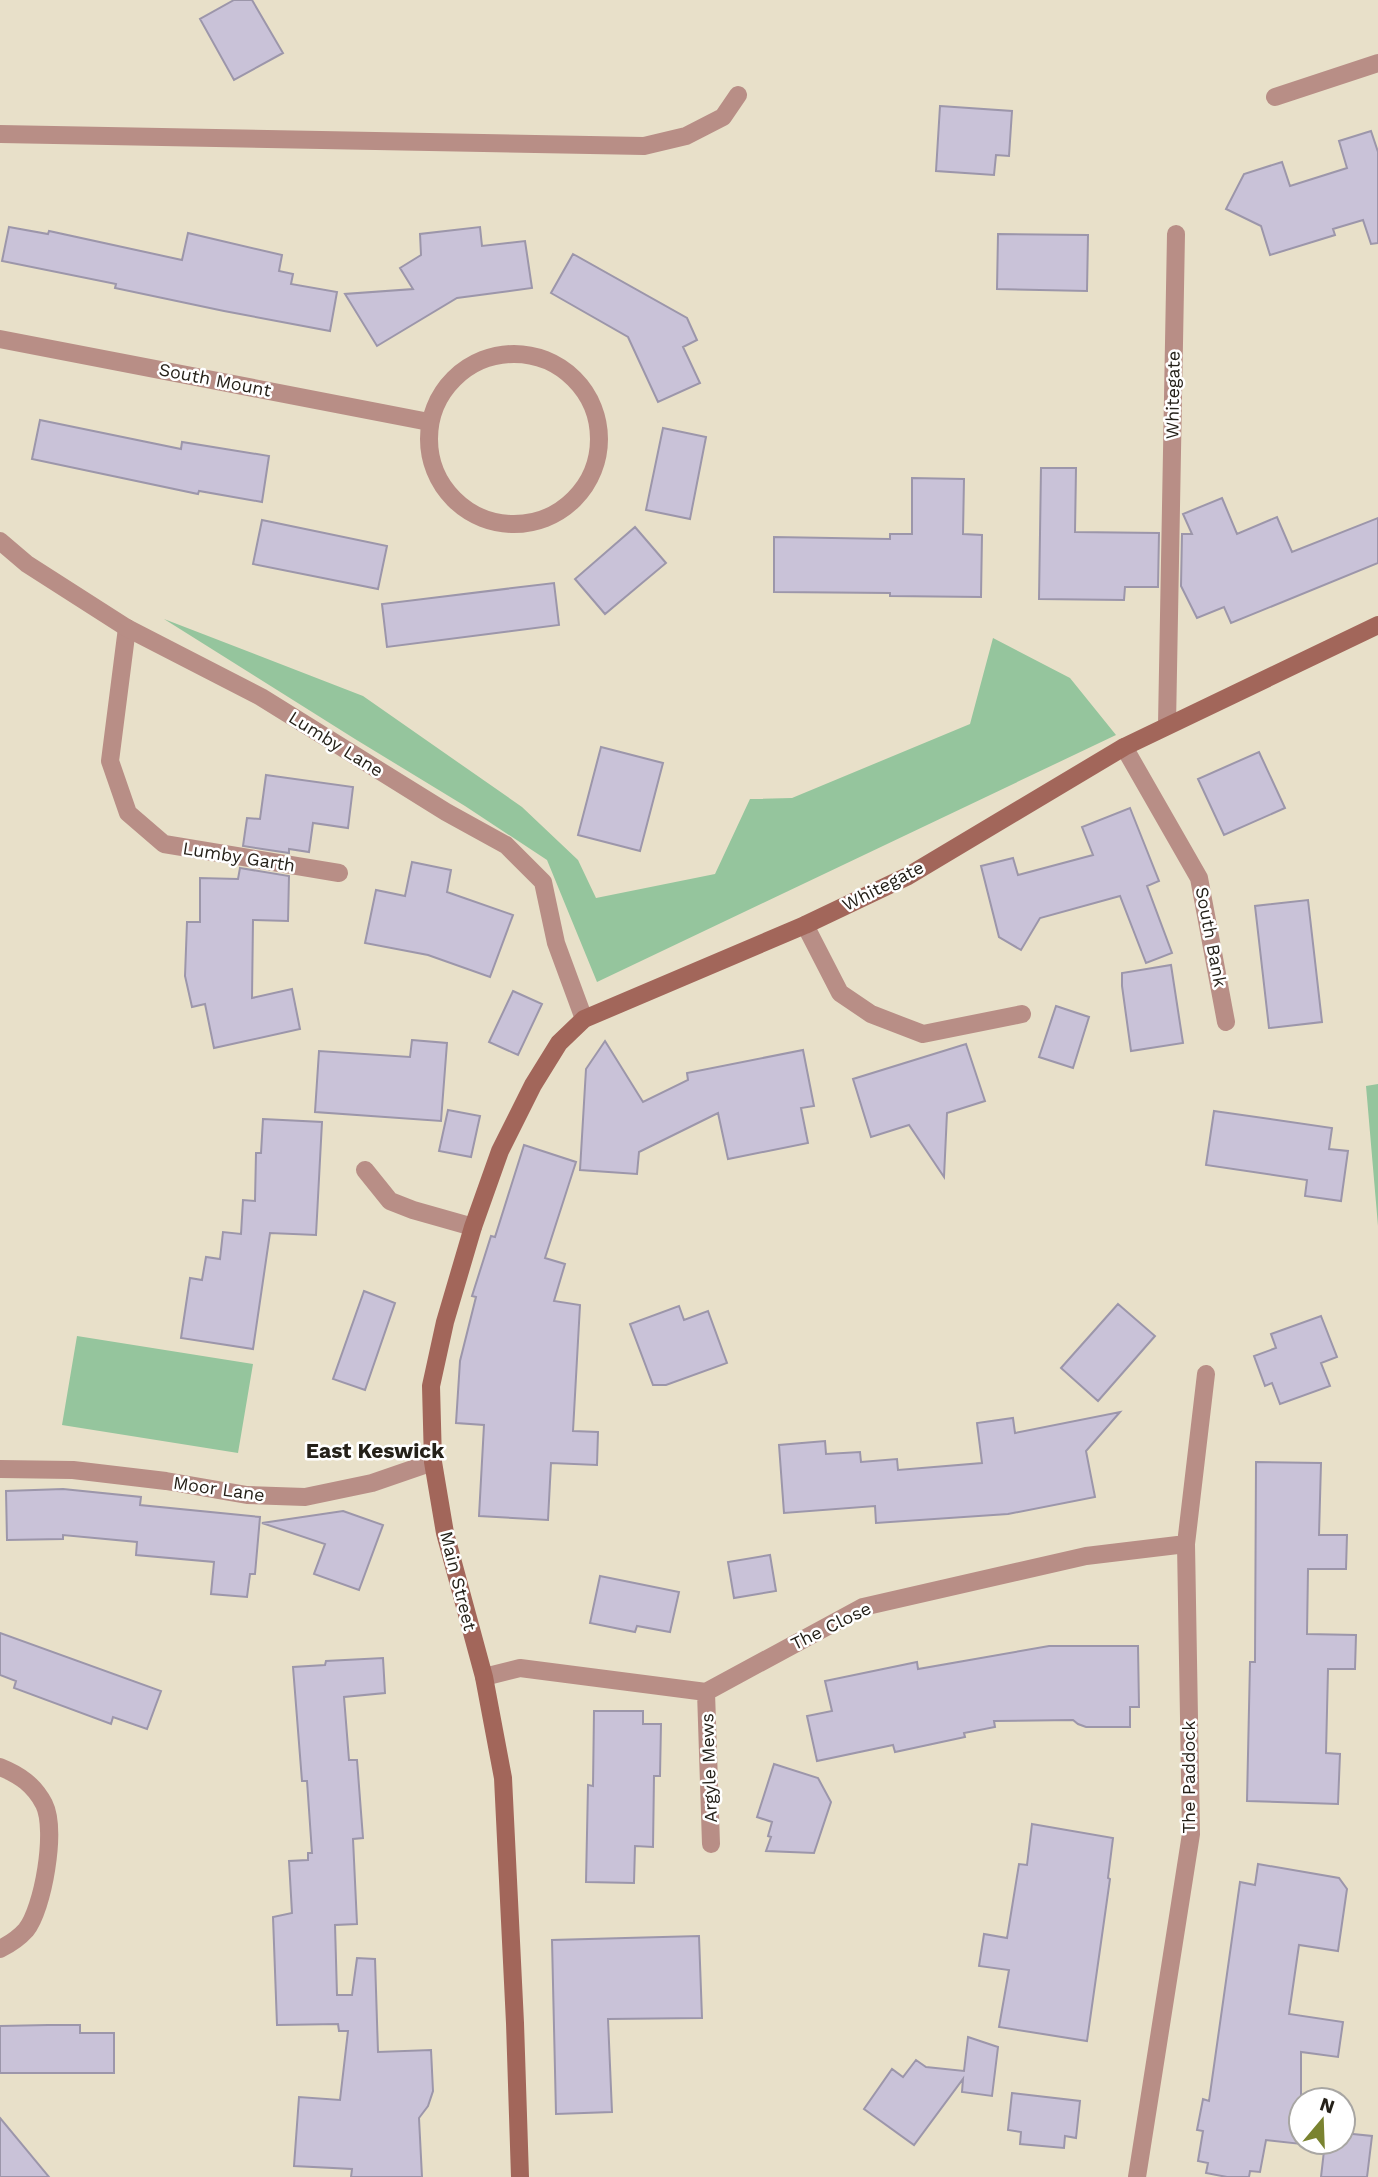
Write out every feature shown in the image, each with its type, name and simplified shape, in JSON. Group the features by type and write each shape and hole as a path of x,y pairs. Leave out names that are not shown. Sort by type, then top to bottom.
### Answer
{"street":[{"path":"1275,97 1378,62"},
{"path":"0,134 644,146 687,136 723,117 738,95"},
{"name":"Whitegate","path":"1167,725 1176,234"},
{"name":"South Mount","path":"0,339 429,422"},
{"path":"507,354 529,355 550,362 569,374 584,390 597,420 598,454 592,475 580,494 564,509 545,520 522,525 500,524 477,517 458,505 443,488 432,467 428,445 429,422 437,401 449,383 466,368 485,358 507,354"},
{"name":"Lumby Lane","path":"0,541 27,564 127,628 261,697 446,812 506,845 543,882 556,943 584,1019"},
{"name":"Whitegate","path":"584,1019 805,925 908,876 1124,747 1378,625"},
{"name":"Lumby Garth","path":"127,628 110,761 128,813 164,844 339,873"},
{"name":"South Bank","path":"1124,747 1199,878 1226,1022"},
{"path":"805,925 840,993 871,1014 923,1034 1022,1014"},
{"name":"Main Street","path":"520,2177 516,2023 503,1778 484,1677 445,1532 433,1462 431,1386 445,1322 473,1227 500,1151 533,1085 559,1043 584,1019"},
{"path":"365,1170 390,1201 473,1227"},
{"name":"The Paddock","path":"1137,2177 1191,1834 1186,1544 1206,1374"},
{"name":"Moor Lane","path":"0,1469 73,1470 247,1495 305,1497 372,1483 433,1462"},
{"name":"The Close","path":"706,1692 863,1606 1086,1556 1186,1544"},
{"path":"484,1677 520,1668 706,1692"},
{"name":"Argyle Mews","path":"706,1692 711,1844"},
{"path":"0,1767 17,1773 34,1788 46,1807 50,1828 45,1872 36,1912 27,1929 13,1943 0,1949"}],"green space":[{"path":"164,619 363,696 522,807 578,860 596,898 715,874 750,799 792,798 970,724 993,638 1070,678 1116,735 597,982 547,860"},
{"path":"1378,1084 1378,1226 1366,1086"},
{"path":"77,1336 253,1364 238,1453 62,1425"}],"building":[{"path":"234,0 252,0 283,53 234,80 200,19"},
{"path":"940,106 1012,111 1009,156 996,155 994,175 936,171"},
{"path":"1371,131 1378,152 1378,243 1371,244 1363,220 1333,229 1335,235 1270,255 1261,226 1226,209 1244,174 1282,162 1290,186 1347,168 1339,141"},
{"path":"9,227 48,234 49,231 182,260 188,233 282,255 279,271 293,274 291,284 337,292 330,331 115,288 116,284 2,261"},
{"path":"480,227 482,246 525,241 532,288 457,298 377,346 345,294 413,289 400,268 421,255 420,234"},
{"path":"998,234 1088,235 1087,291 997,289"},
{"path":"573,254 687,318 697,340 683,347 700,383 658,402 628,337 551,293"},
{"path":"40,420 181,449 182,442 269,456 262,502 199,491 198,494 32,459"},
{"path":"663,428 706,437 690,519 646,510"},
{"path":"1041,468 1076,468 1075,532 1159,533 1158,587 1125,587 1124,600 1039,599"},
{"path":"912,478 964,479 963,534 982,535 981,597 774,592 774,537 890,539 890,534 912,534"},
{"path":"1222,498 1237,534 1277,517 1292,552 1378,518 1378,563 1231,623 1224,607 1197,618 1181,586 1182,534 1192,534 1183,514"},
{"path":"262,520 387,546 378,589 253,564"},
{"path":"635,527 666,563 605,614 575,579"},
{"path":"554,583 559,625 387,647 382,604"},
{"path":"601,747 663,763 640,851 578,835"},
{"path":"1259,752 1285,808 1224,835 1198,779"},
{"path":"266,775 353,787 348,828 313,823 309,852 289,849 289,853 243,846 247,818 260,819"},
{"path":"1130,808 1159,881 1147,886 1172,953 1146,963 1120,896 1040,918 1021,950 999,937 981,866 1013,858 1018,875 1093,855 1082,827"},
{"path":"412,862 451,870 447,892 513,915 490,977 428,955 365,943 376,890 405,896"},
{"path":"240,868 289,876 288,921 253,920 252,998 292,989 300,1029 214,1048 205,1004 192,1007 185,976 187,922 200,922 200,878 238,879"},
{"path":"1308,900 1322,1022 1269,1028 1255,906"},
{"path":"1171,965 1183,1043 1131,1051 1122,973"},
{"path":"513,991 542,1004 518,1055 489,1042"},
{"path":"1056,1006 1089,1017 1073,1068 1039,1057"},
{"path":"412,1040 447,1043 441,1121 315,1112 319,1051 410,1057"},
{"path":"605,1041 643,1102 688,1080 687,1073 803,1050 814,1106 801,1108 808,1143 728,1159 718,1113 639,1152 637,1174 580,1170 586,1069"},
{"path":"966,1044 985,1101 947,1113 944,1177 909,1125 871,1137 853,1079"},
{"path":"448,1110 480,1116 471,1157 439,1151"},
{"path":"1214,1111 1332,1128 1329,1149 1348,1151 1341,1201 1305,1196 1307,1180 1206,1165"},
{"path":"263,1119 322,1122 316,1235 270,1233 253,1349 181,1338 190,1278 202,1280 206,1257 220,1259 223,1232 241,1234 243,1200 255,1201 256,1153 261,1153"},
{"path":"524,1145 576,1162 545,1258 565,1264 554,1301 580,1305 573,1431 598,1432 597,1465 551,1463 548,1520 479,1516 484,1425 456,1423 460,1361 476,1297 472,1296 491,1236 495,1237"},
{"path":"364,1291 395,1303 365,1390 333,1379"},
{"path":"1118,1304 1155,1336 1098,1401 1061,1368"},
{"path":"679,1306 684,1320 708,1311 727,1363 666,1385 653,1385 630,1324"},
{"path":"1321,1316 1337,1357 1321,1363 1330,1386 1280,1404 1272,1383 1265,1386 1254,1356 1276,1348 1271,1334"},
{"path":"1120,1412 1086,1451 1095,1497 1008,1514 876,1523 875,1506 784,1513 779,1445 825,1441 826,1454 860,1452 861,1462 897,1459 898,1470 982,1463 977,1423 1013,1418 1015,1433"},
{"path":"1256,1462 1321,1463 1319,1535 1347,1535 1346,1569 1308,1569 1307,1634 1356,1635 1355,1669 1328,1669 1326,1753 1340,1754 1338,1804 1247,1801 1250,1662 1255,1662"},
{"path":"63,1489 141,1497 140,1505 260,1517 255,1574 250,1574 247,1597 211,1594 214,1562 136,1555 137,1542 63,1535 63,1539 7,1540 6,1491"},
{"path":"343,1511 383,1525 359,1590 314,1574 325,1544 262,1523"},
{"path":"770,1555 776,1591 734,1598 728,1562"},
{"path":"600,1576 679,1592 670,1632 637,1626 635,1632 590,1623"},
{"path":"0,1633 161,1691 147,1729 113,1717 111,1724 14,1688 16,1681 0,1675"},
{"path":"1049,1646 1138,1646 1139,1707 1130,1707 1130,1727 1086,1727 1073,1720 994,1721 995,1727 964,1733 965,1737 895,1752 893,1745 817,1761 807,1716 832,1711 825,1681 917,1662 918,1669"},
{"path":"383,1658 385,1693 344,1697 349,1760 357,1760 363,1838 353,1839 357,1924 335,1925 337,1995 352,1995 357,1958 375,1959 378,2052 431,2050 433,2091 428,2106 419,2118 422,2177 351,2177 352,2169 294,2166 299,2097 340,2100 348,2031 339,2031 338,2024 277,2025 273,1917 292,1913 289,1861 308,1860 308,1853 312,1853 307,1781 302,1781 293,1667 325,1665 326,1661"},
{"path":"594,1711 643,1711 643,1724 661,1724 660,1776 654,1776 653,1847 635,1846 634,1883 586,1882 588,1785 593,1786"},
{"path":"774,1764 818,1778 831,1802 814,1853 766,1851 772,1822 757,1817"},
{"path":"1032,1824 1113,1838 1110,1879 1087,2041 999,2027 1009,1970 979,1966 984,1934 1007,1938 1019,1864 1027,1865"},
{"path":"1258,1864 1339,1878 1347,1889 1338,1951 1299,1945 1289,2014 1343,2022 1338,2057 1301,2052 1301,2086 1287,2086 1287,2142 1266,2140 1260,2172 1250,2171 1249,2177 1227,2177 1206,2173 1208,2163 1198,2161 1203,2131 1197,2130 1203,2099 1209,2101 1240,1882 1255,1885"},
{"path":"699,1936 702,2018 608,2019 612,2112 556,2114 552,1940"},
{"path":"80,2025 80,2033 114,2033 114,2073 0,2073 0,2026"},
{"path":"968,2037 998,2047 992,2096 962,2092 963,2079 914,2145 864,2109 892,2069 903,2077 916,2060 926,2067 964,2071"},
{"path":"1012,2093 1080,2101 1076,2138 1065,2136 1064,2148 1020,2144 1021,2132 1008,2130"},
{"path":"0,2118 49,2177 0,2177"},
{"path":"1357,2134 1372,2136 1367,2177 1321,2177 1323,2156 1357,2156"}],"district":[{"name":"East Keswick","path":"375,1451"}]}
